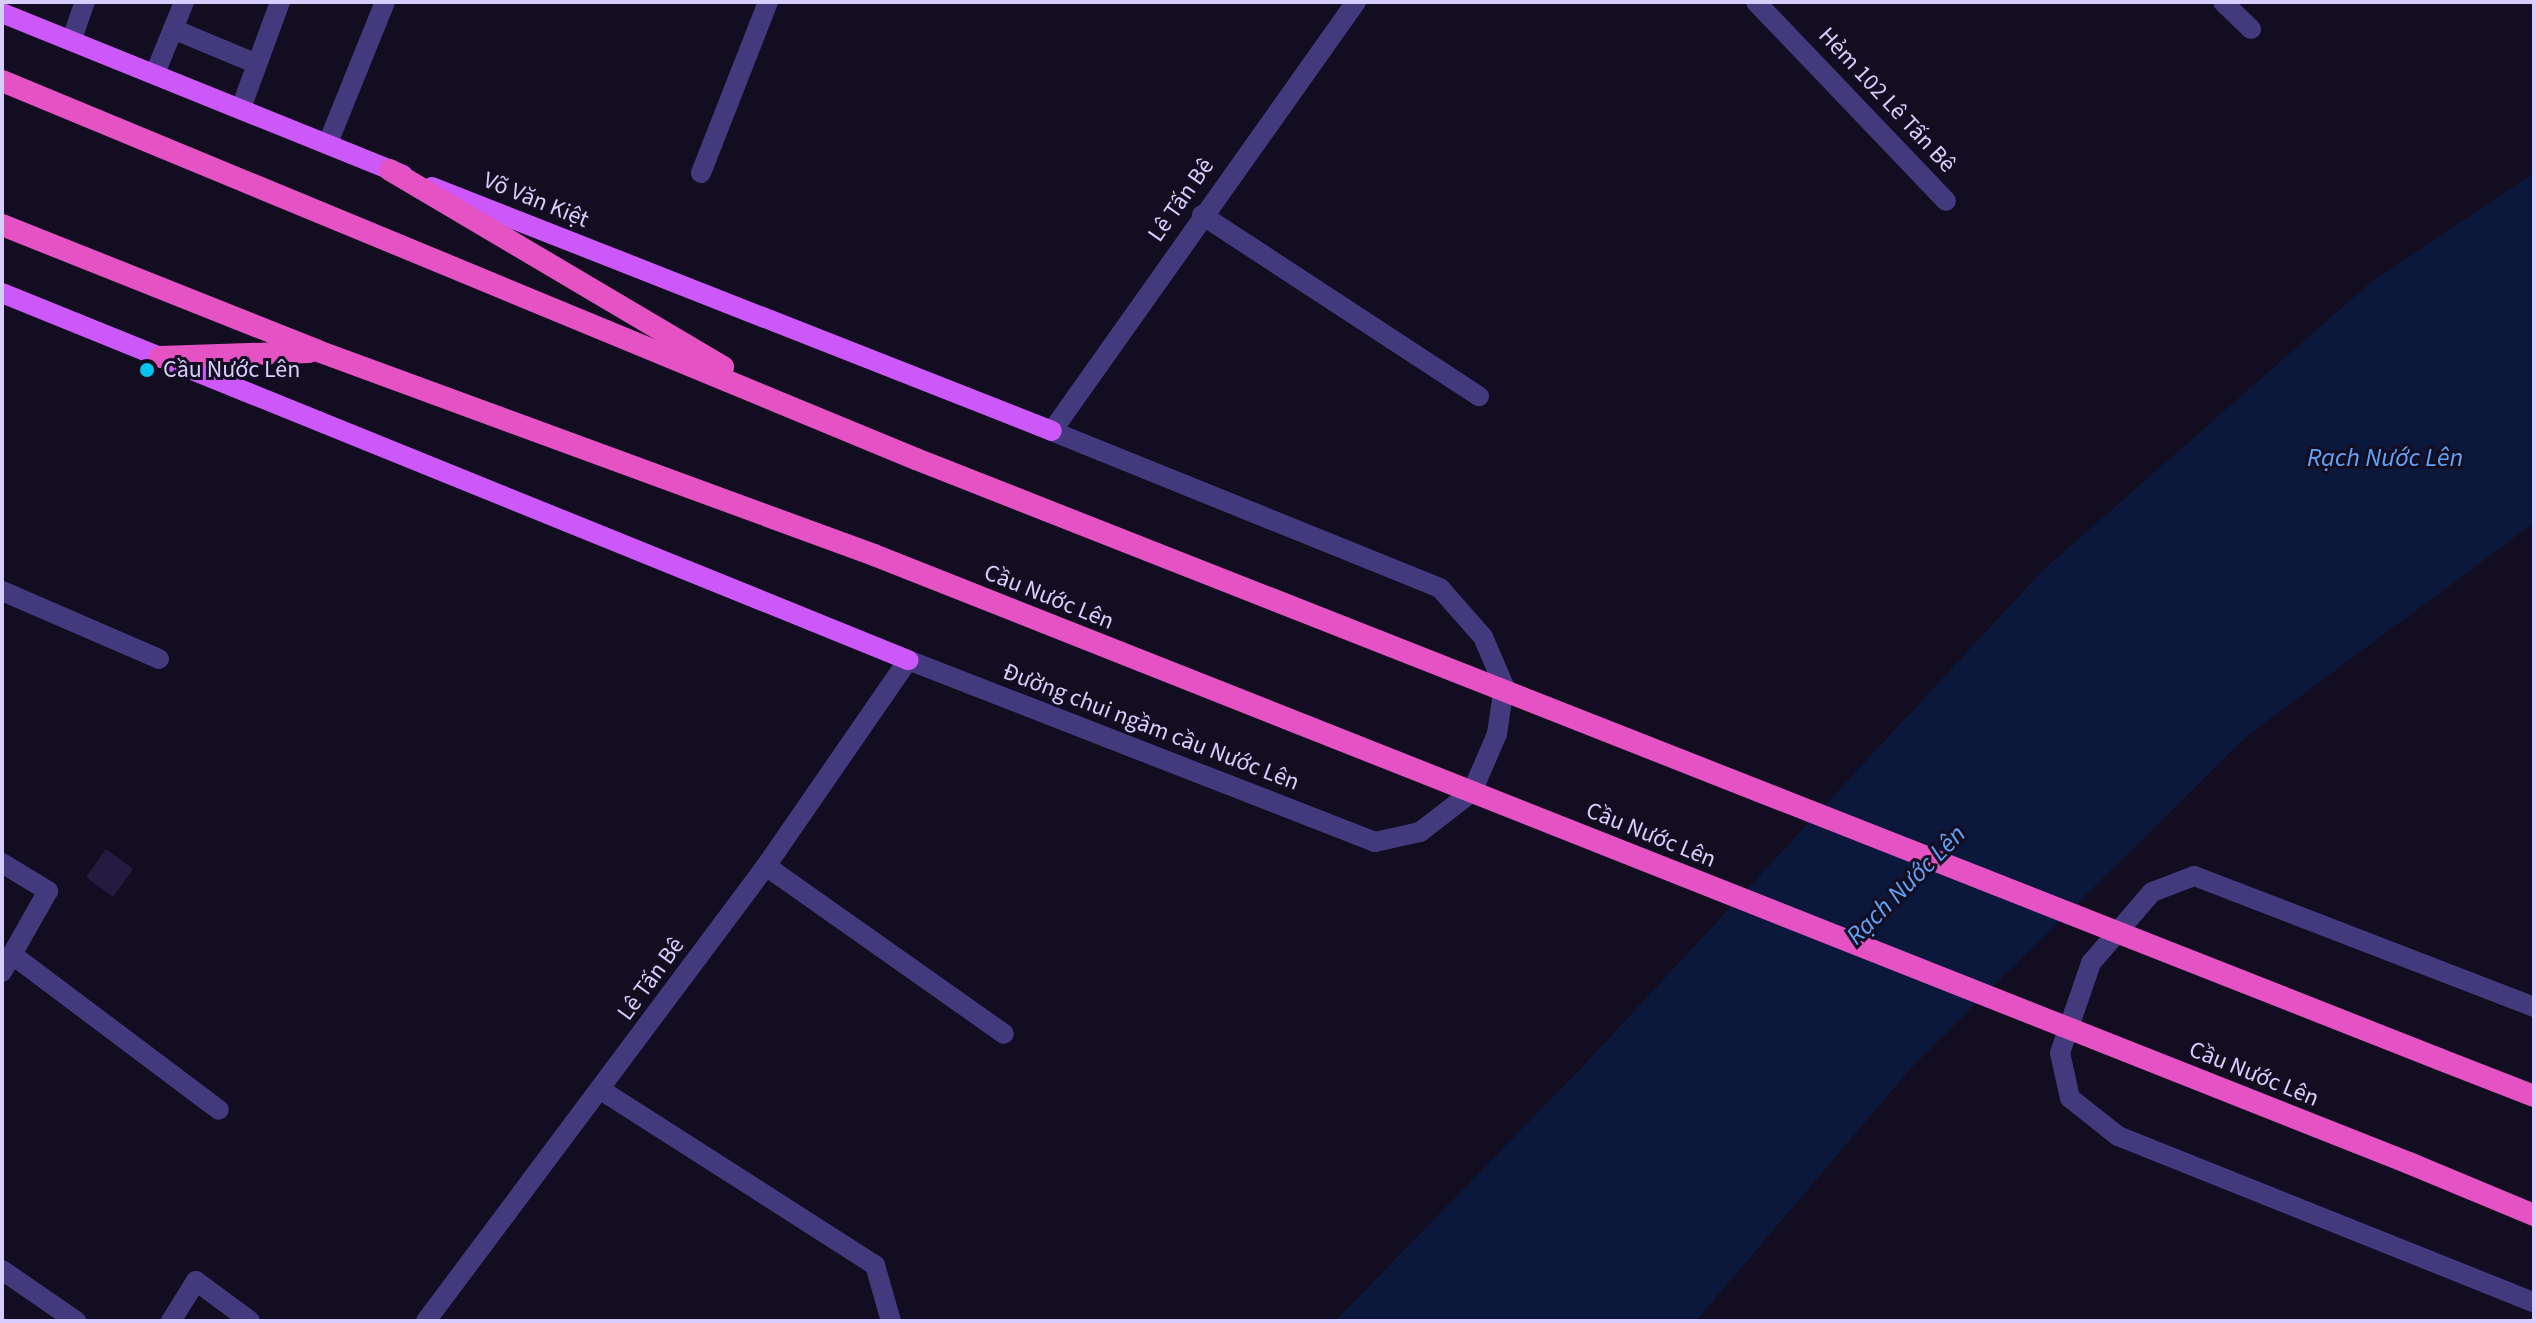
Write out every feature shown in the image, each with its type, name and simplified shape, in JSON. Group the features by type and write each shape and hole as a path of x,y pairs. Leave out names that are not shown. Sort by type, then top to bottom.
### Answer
{"highway":[{"path":"2,81 916,459 2534,1096"},
{"path":"390,170 793,408"},
{"path":"2,225 318,351"},
{"path":"160,357 318,351"},
{"name":"Cầu Nước Lên","path":"318,351 874,555 2534,1215"}],"main road":[{"name":"Võ Văn Kiệt","path":"2,13 156,71 390,170 1052,431"},
{"path":"2,293 908,660"}],"street":[{"path":"72,39 85,2"},
{"path":"156,71 184,2"},
{"path":"241,108 280,2"},
{"path":"328,143 385,2"},
{"path":"701,173 768,2"},
{"name":"Lê Tấn Bê","path":"1052,431 1202,215 1356,2"},
{"name":"Hẻm 102 Lê Tấn Bê","path":"1756,2 1946,201"},
{"path":"2223,2 2251,29"},
{"path":"173,29 257,64"},
{"path":"1202,215 1479,396"},
{"path":"1052,431 1416,575 1440,588 1483,637 1504,686 1497,734 1472,792"},
{"path":"2,591 159,659"},
{"name":"Lê Tấn Bê","path":"426,1321 766,866 908,660"},
{"name":"Đường chui ngầm cầu Nước Lên","path":"908,660 1375,842 1420,832 1472,792"},
{"path":"2,863 48,891 8,964 219,1110"},
{"path":"766,866 1004,1034"},
{"path":"2534,1007 2194,876 2152,892 2091,963 2060,1053 2070,1098 2118,1136 2534,1302"},
{"path":"601,1090 875,1265 891,1321"},
{"path":"2,1270 76,1321"},
{"path":"171,1321 196,1281 250,1321"}],"water":[{"name":"Rạch Nước Lên","path":"2534,173 2534,523 2247,736 1912,1067 1696,1321 1335,1321 1586,1063 2043,570 2371,282"}],"building":[{"path":"106,849 133,869 113,897 86,877"}],"place":[{"name":"Cầu Nước Lên","path":"147,370"}]}
